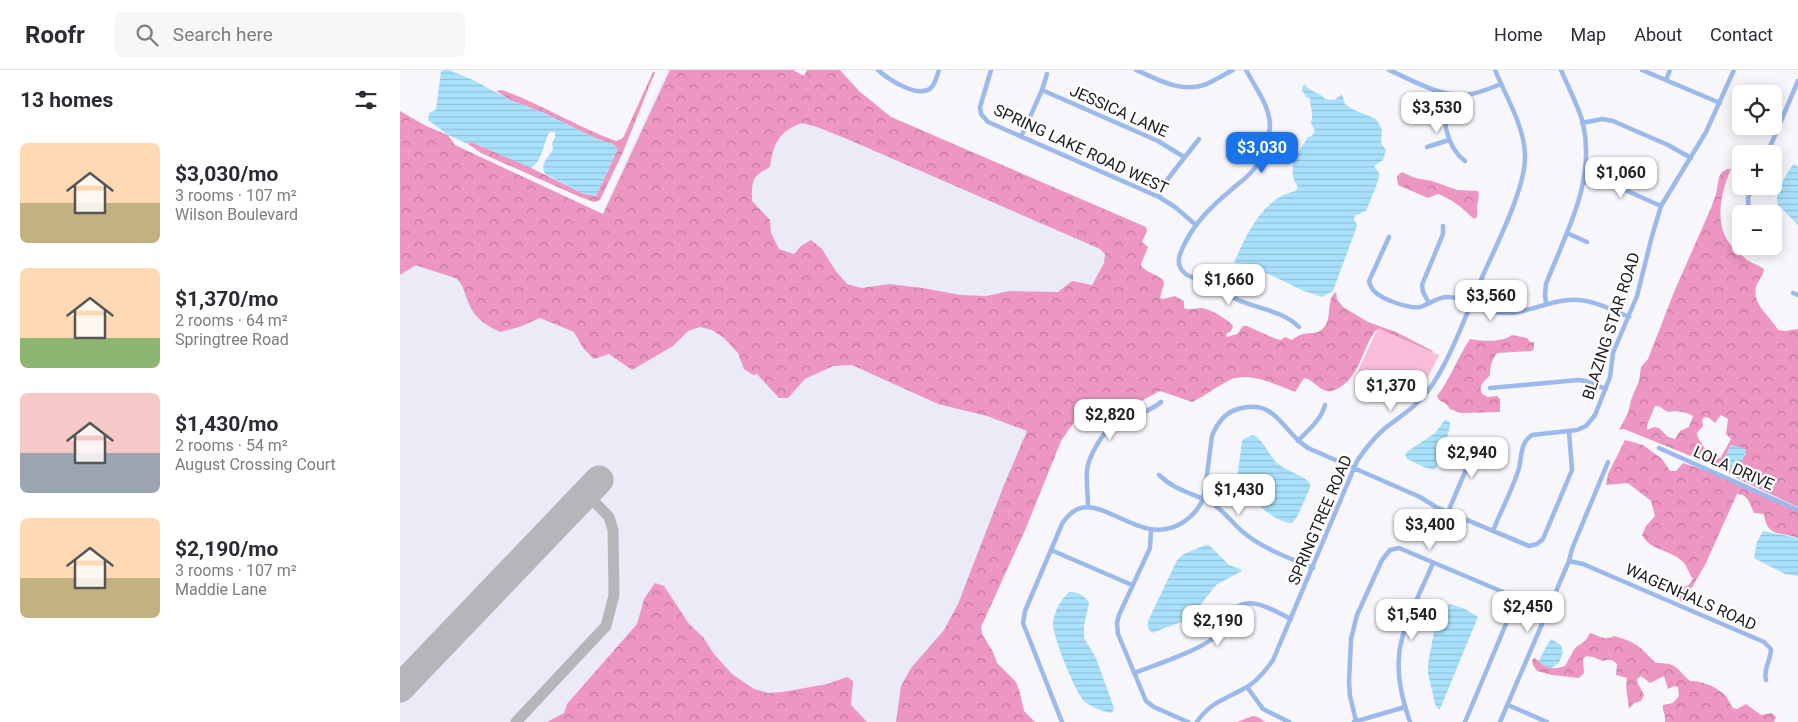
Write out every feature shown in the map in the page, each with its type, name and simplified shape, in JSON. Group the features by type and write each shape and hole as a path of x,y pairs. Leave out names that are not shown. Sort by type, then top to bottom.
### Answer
{"street":[{"path":"878,70 884,72 900,84 920,92 928,90 934,83 938,70"},
{"name":"SPRING LAKE ROAD WEST","path":"991,70 981,103 981,114 988,122 1159,197 1175,207 1196,225"},
{"path":"1136,70 1178,87 1206,84 1233,70"},
{"path":"1246,70 1268,112 1270,128 1267,142 1252,172 1208,210 1188,235 1179,255 1179,265 1182,271 1188,275 1236,299 1267,309 1293,321 1299,327"},
{"path":"1389,70 1445,93 1469,94 1501,84"},
{"name":"SPRINGTREE ROAD","path":"1197,722 1210,707 1248,687 1265,672 1273,660 1361,456 1373,440 1409,411 1428,392 1440,373 1517,195 1525,164 1525,151 1520,129 1495,70"},
{"path":"1546,304 1546,284 1577,209 1584,182 1586,152 1582,123 1561,70"},
{"path":"1642,70 1720,103"},
{"path":"1666,80 1670,70"},
{"name":"BLAZING STAR ROAD","path":"1569,432 1586,426 1595,415 1610,377 1613,353 1642,282 1661,206 1691,158 1720,103 1734,70"},
{"path":"1021,137 1047,74"},
{"path":"1771,145 1798,81"},
{"name":"JESSICA LANE","path":"1042,90 1164,143 1184,158"},
{"path":"1445,93 1444,116 1449,140 1458,155 1465,161"},
{"path":"1582,123 1602,119 1613,121 1668,145 1691,158"},
{"path":"1159,197 1167,180 1199,139"},
{"path":"1427,148 1449,140"},
{"path":"1584,182 1616,186 1661,206"},
{"path":"1429,303 1423,292 1422,285 1443,234 1443,226"},
{"path":"1567,233 1587,242"},
{"path":"1389,237 1369,281 1371,288 1376,293 1408,307 1421,307 1438,299 1451,297 1482,310 1504,313 1561,300 1587,301 1628,317"},
{"path":"1490,388 1578,380 1606,389"},
{"path":"1088,506 1087,469 1100,438 1115,423 1156,407 1162,402"},
{"path":"1298,441 1315,423 1323,412 1325,405"},
{"path":"1062,722 1023,623 1025,611 1068,514 1078,508 1088,506 1098,508 1135,525 1151,530 1176,527 1198,510 1203,499 1212,436 1215,428 1226,414 1252,406 1273,413 1298,441 1308,448 1420,497 1448,512 1528,546 1541,542 1545,536 1572,470 1569,432 1532,435 1527,438 1523,445 1519,468 1493,531"},
{"path":"1448,512 1470,460 1473,441"},
{"name":"LOLA DRIVE","path":"1659,448 1798,510"},
{"path":"1500,722 1569,561 1572,549 1608,462"},
{"path":"1159,475 1182,492 1203,499 1222,511 1236,527 1255,541 1313,568"},
{"path":"1151,530 1150,548 1119,615 1117,623 1118,634 1146,701 1154,707 1188,722"},
{"path":"1405,707 1355,722 1349,682 1351,639 1358,615 1382,560 1390,550 1399,548 1503,592 1512,602 1511,612 1465,722"},
{"path":"1051,550 1132,585"},
{"name":"WAGENHALS ROAD","path":"1569,561 1583,564 1764,642 1771,649 1764,673 1766,680"},
{"path":"1410,722 1401,689 1399,656 1403,635 1433,563"},
{"path":"1134,673 1205,645 1216,636 1235,608 1244,604 1255,603 1291,619"},
{"path":"1248,687 1263,709 1289,722"},
{"path":"1508,705 1547,722"}],"shaded area":[{"path":"667,70 776,70 1142,227 978,629 1025,722 400,722 400,122 600,218"},
{"path":"1378,328 1439,355 1427,379 1410,401 1355,377"}],"green space":[{"path":"670,70 793,70 804,76 807,70 840,70 859,91 891,117 1146,227 1147,231 1142,242 1148,247 1141,264 1142,267 1163,280 1160,298 1175,296 1184,301 1184,308 1201,308 1218,315 1233,326 1231,331 1226,334 1227,337 1237,334 1243,326 1281,340 1285,337 1292,340 1302,334 1318,332 1323,329 1327,322 1331,299 1336,292 1337,299 1343,307 1368,322 1396,332 1433,351 1431,353 1376,330 1350,379 1332,391 1324,390 1304,378 1295,392 1263,380 1246,377 1225,382 1192,402 1160,391 1092,425 1083,427 1074,422 1061,441 1026,528 981,627 982,634 993,652 997,663 1016,682 1024,711 1035,722 896,722 901,686 911,668 944,630 958,604 1027,431 987,416 938,404 852,365 833,366 805,379 788,398 779,398 757,374 753,375 744,369 738,353 724,338 712,330 700,327 688,331 673,346 632,370 609,354 594,359 583,348 574,332 540,318 519,327 500,332 474,314 457,279 416,265 400,275 400,111 426,126 448,135 455,145 603,214","holes":["802,123 817,127 1100,249 1105,254 1104,263 1092,285 1072,281 1058,292 1009,291 987,296 961,295 889,284 862,288 847,284 835,270 822,249 811,240 801,246 794,254 779,249 771,233 770,220 752,201 754,180 759,174 770,167 778,139 788,130"]},
{"path":"653,72 655,72 623,152 600,200 594,202 580,197 481,153 468,144 471,142 525,165 584,194 596,196 618,149 613,144 595,138 544,113 510,100 496,91 502,90 517,96 616,141 623,138"},
{"path":"1731,169 1722,195 1720,214 1724,233 1732,246 1732,255 1741,255 1764,269 1755,293 1762,310 1778,330 1798,329 1798,507 1740,480 1721,468 1712,467 1708,463 1624,429 1619,430 1628,413 1639,381 1641,367 1648,359 1674,292 1711,208 1722,172","holes":["1655,406 1668,412 1688,413 1693,416 1689,427 1680,431 1675,439 1668,437 1659,428 1654,427 1647,430 1647,425","1721,415 1728,419 1726,434 1731,439 1721,457 1712,462 1707,458 1697,433 1703,426 1702,420 1704,417 1709,418 1715,423","1731,445 1746,454 1733,469 1729,468 1724,459"]},
{"path":"1402,172 1415,178 1432,181 1457,190 1478,191 1477,217 1474,219 1449,199 1438,194 1428,198 1398,185 1397,176"},
{"path":"1512,335 1527,338 1530,342 1534,342 1534,348 1532,351 1497,353 1494,358 1490,375 1482,384 1481,391 1482,394 1488,397 1497,396 1500,399 1500,412 1461,413 1450,409 1439,400 1437,396 1470,339 1497,340 1508,338"},
{"path":"1625,440 1643,445 1662,459 1670,471 1676,471 1683,463 1710,472 1798,512 1798,538 1771,530 1768,527 1764,514 1754,513 1746,497 1737,494 1705,565 1684,601 1681,602 1678,597 1680,592 1693,579 1685,565 1672,554 1650,544 1642,535 1646,526 1655,516 1651,501 1628,483 1606,485 1608,474"},
{"path":"655,583 664,586 689,624 703,637 714,654 732,674 754,689 768,693 783,692 827,684 847,677 853,681 851,705 867,722 547,722 564,713 567,704 637,624 644,599"},
{"path":"1590,633 1605,638 1614,636 1634,643 1656,663 1672,665 1690,681 1708,684 1721,691 1733,708 1737,709 1746,704 1761,715 1772,713 1776,717 1774,722 1665,722 1663,705 1673,703 1679,696 1678,687 1674,686 1668,689 1664,676 1650,683 1641,676 1637,679 1644,695 1641,701 1634,703 1629,709 1626,690 1627,678 1616,675 1617,664 1612,660 1603,661 1586,656 1583,659 1584,673 1579,678 1537,671 1533,665 1532,660 1535,658 1548,667 1565,666 1575,648 1586,640"},
{"path":"1253,716 1265,722 1237,722"}],"water":[{"path":"449,70 475,81 510,100 544,113 595,138 613,144 618,149 596,196 584,194 545,174 543,167 553,150 552,143 555,138 555,132 550,132 541,156 531,168 471,142 468,144 448,135 428,120 429,113 436,110 441,72"},
{"path":"1305,85 1325,99 1335,100 1342,94 1345,104 1376,119 1382,130 1381,143 1386,150 1383,160 1374,166 1379,176 1366,211 1355,215 1354,220 1357,226 1333,291 1322,297 1304,291 1264,272 1255,271 1247,264 1234,263 1250,229 1265,209 1284,195 1296,191 1298,187 1293,174 1294,161 1308,137 1312,136 1315,131 1311,123 1310,98 1306,97 1302,90"},
{"path":"1794,164 1798,167 1798,225 1782,208 1782,205 1777,203 1778,195 1782,195 1782,184"},
{"path":"1445,420 1450,422 1450,426 1443,452 1435,470 1407,459 1405,455 1408,451 1435,433"},
{"path":"1253,435 1260,440 1276,462 1310,483 1310,488 1297,517 1292,523 1276,518 1260,507 1237,479 1242,441"},
{"path":"1731,445 1746,450 1743,459 1733,469 1725,465 1723,461"},
{"path":"1763,531 1798,538 1798,576 1785,574 1754,558 1757,542"},
{"path":"1209,545 1229,565 1242,571 1216,585 1191,617 1152,633 1148,628 1148,621 1177,560 1184,554"},
{"path":"1069,592 1080,594 1089,603 1084,625 1084,638 1096,658 1114,708 1112,713 1098,709 1084,701 1075,687 1060,651 1053,623 1058,606"},
{"path":"1450,604 1465,609 1478,617 1439,710 1435,704 1428,673 1428,664 1434,632"},
{"path":"1551,639 1561,645 1563,652 1559,663 1551,668 1544,666 1539,661"}],"taxiway":[{"path":"516,722 606,626 614,595 613,530 609,517 586,493"}],"runway":[{"path":"400,688 599,480"}]}
